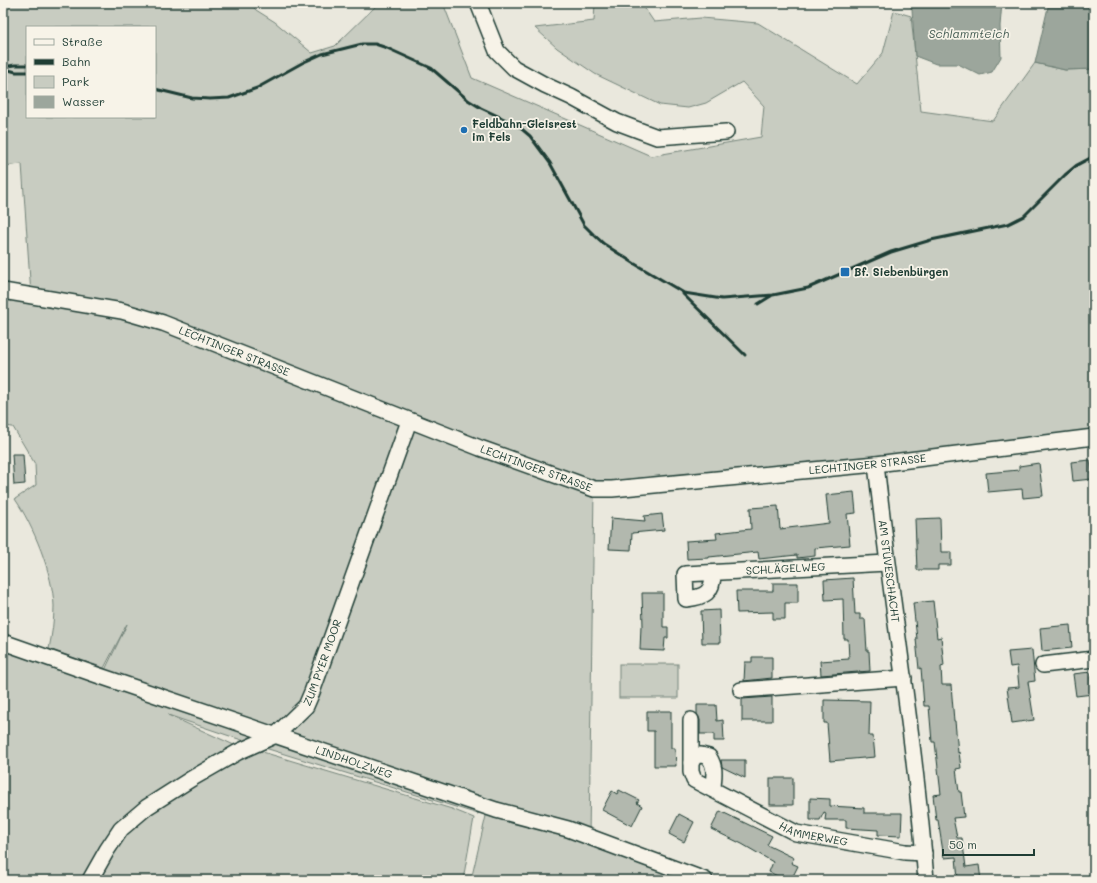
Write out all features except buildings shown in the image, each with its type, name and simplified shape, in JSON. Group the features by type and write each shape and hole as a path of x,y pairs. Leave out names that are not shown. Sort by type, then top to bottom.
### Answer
{"street":[{"path":"478,3 497,51 514,68 545,85 571,97 617,122 657,137 726,132"},
{"name":"LECHTINGER STRASSE","path":"3,291 122,311 163,323 409,421 530,467 594,489 612,489 876,464 1094,437"},
{"name":"ZUM PYER MOOR","path":"90,880 121,829 147,807 231,756 276,735 306,706 409,421"},
{"name":"AM STÜVESCHACHT","path":"876,464 887,562 904,678 926,880"},
{"name":"SCHLÄGELWEG","path":"713,573 713,584 706,594 698,598 686,599 685,574 887,562"},
{"name":"LINDHOLZWEG","path":"3,642 496,810 563,828 705,880"},
{"path":"1043,665 1094,659"},
{"path":"740,690 904,678"},
{"path":"691,720 691,763"},
{"path":"691,763 695,756 701,755 709,757 713,764 715,774 713,790"},
{"name":"HAMMERWEG","path":"691,763 691,772 694,780 796,833 905,852 924,853"}],"green space":[{"path":"3,3 249,3 256,10 275,22 312,53 335,46 379,3 443,3 472,78 651,156 761,137 764,106 742,82 706,103 688,108 660,105 595,74 557,48 535,28 594,21 595,3 641,3 654,22 701,18 758,23 857,84 883,53 894,11 911,16 921,111 993,121 1035,63 1065,70 1094,69 1094,437 594,489 589,837 708,880 471,880 489,803 105,670 127,624 104,668 49,649 54,617 53,593 50,579 41,550 29,522 15,499 36,485 35,464 13,427 3,426 3,291 31,295 22,164 3,166"},
{"path":"3,649 480,809 478,814 265,748 168,715 245,750 256,750 452,809 474,818 463,880 3,880"},
{"path":"619,664 678,664 678,698 619,698"}],"water":[{"name":"Schlammteich","path":"909,3 1002,3 1000,26 1001,57 992,72 980,75 958,64 936,64 915,56 912,9"},
{"path":"1049,3 1094,3 1094,69 1065,70 1035,63"}],"railway":[{"path":"156,89 192,98 229,98 257,88 302,63 322,54 362,44 375,44 387,48 431,68 468,100 481,108 517,125 530,136 550,163 584,225 604,244 684,293 722,299 773,295 808,288 891,252 931,240 1008,224 1024,216 1065,175 1077,165 1094,156"},
{"path":"3,67 26,65"},
{"path":"5,69 16,72 26,72"},
{"path":"683,294 745,355"},
{"path":"758,304 771,296"}],"place":[{"name":"Feldbahn-Gleisrest im Fels","path":"464,130"},
{"name":"Bf. Siebenbürgen","path":"845,272"}]}
